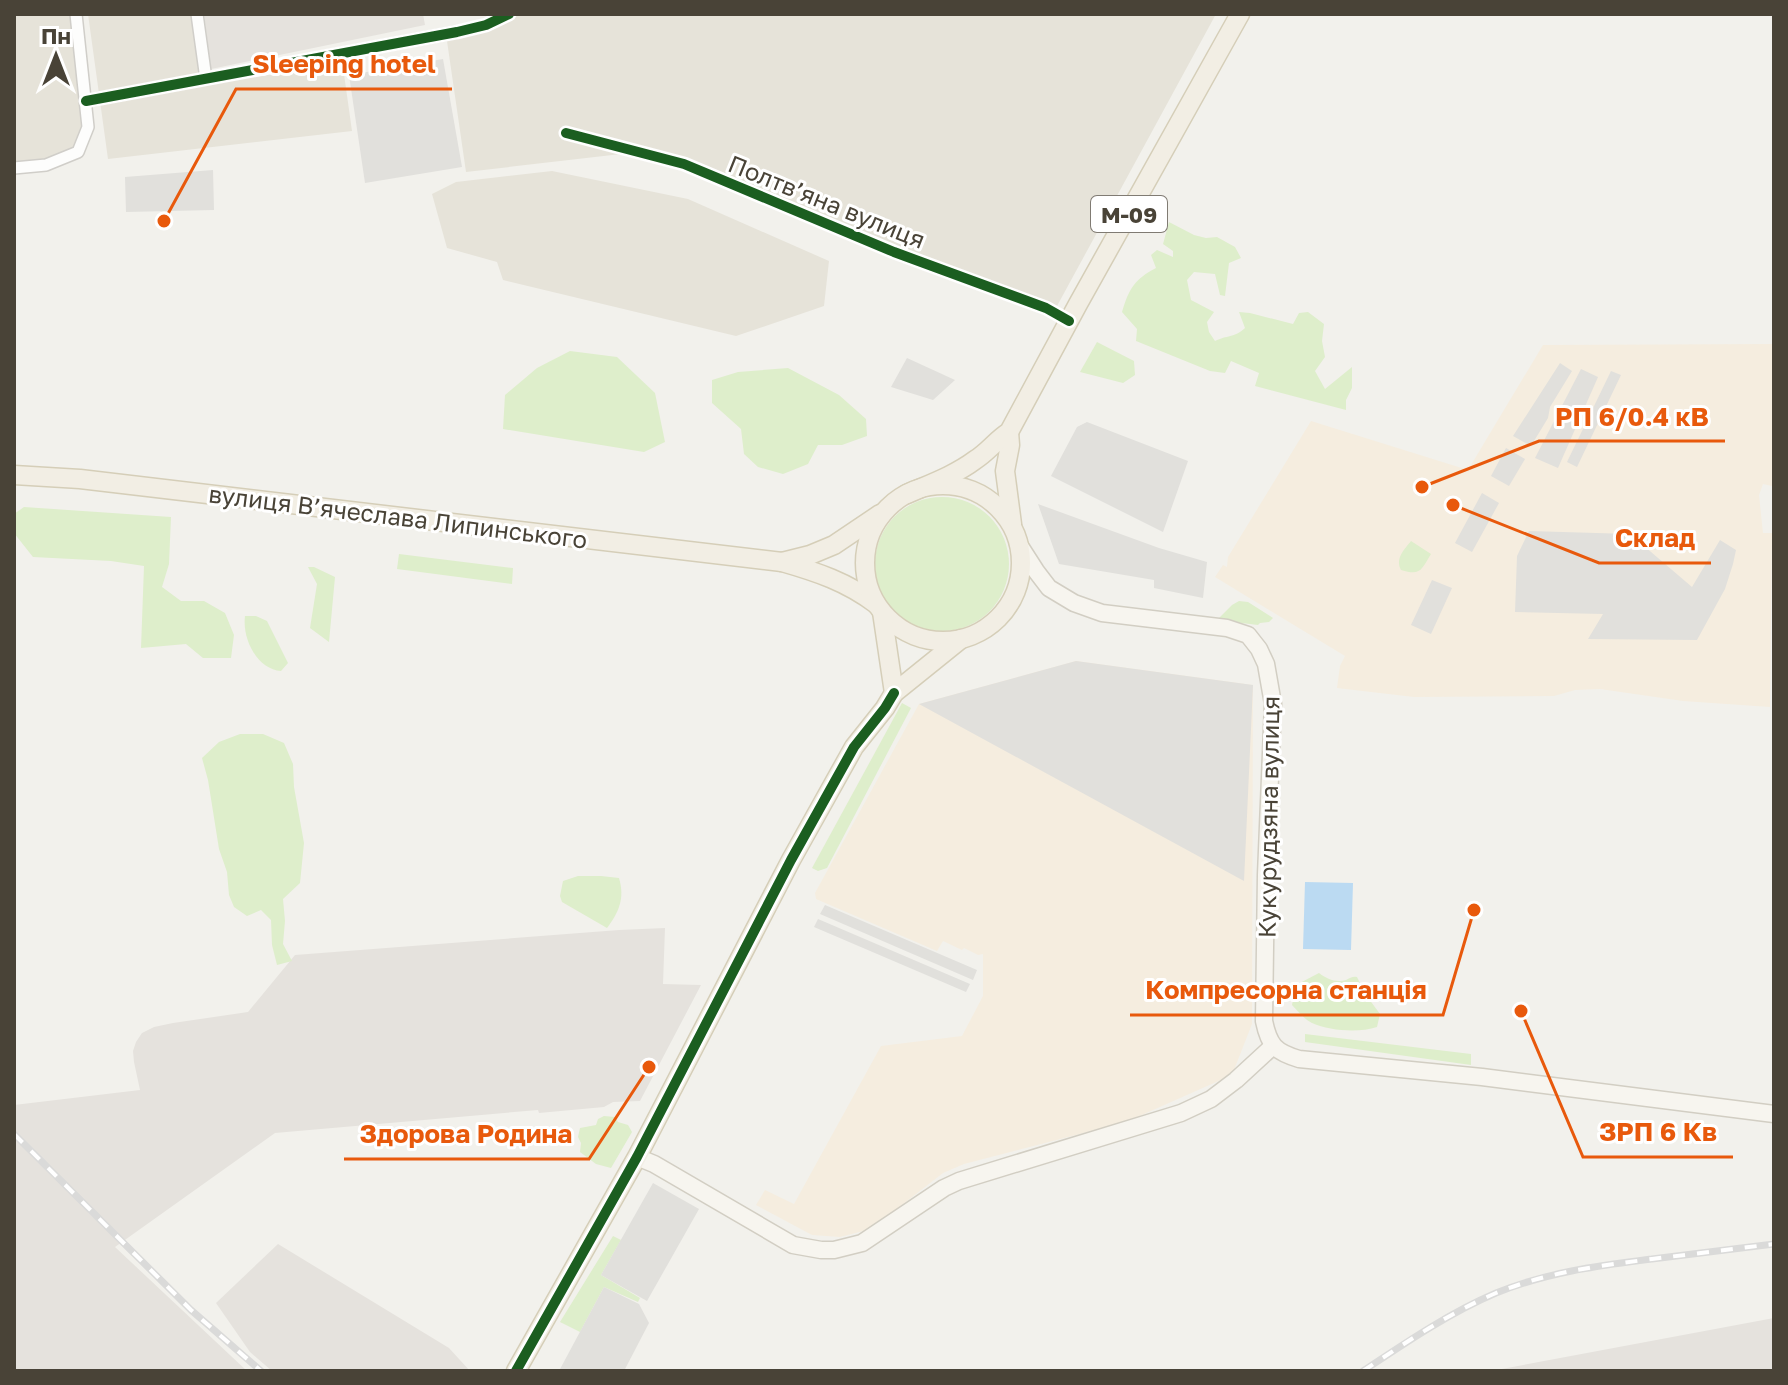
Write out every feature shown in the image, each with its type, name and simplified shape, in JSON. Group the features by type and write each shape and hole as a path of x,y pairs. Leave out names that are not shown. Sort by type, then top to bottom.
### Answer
{"main road":[{"name":"М-09","path":"894,693 879,608 869,589 865,572 868,539 875,523 907,494 958,471 1009,432 1240,14"},
{"name":"М-09","path":"516,1371 637,1157 791,860 854,747 894,693 961,639 988,627 1013,598 1021,562 1005,471 1009,432"},
{"name":"вулиця Вʼячеслава Липинського","path":"14,475 95,480 782,562 839,581 859,591 879,608"},
{"path":"907,494 924,487 942,485 977,493 1005,516 1016,537"},
{"name":"вулиця Вʼячеслава Липинського","path":"782,562 834,545 886,510"},
{"name":"Кукурудзяна вулиця","path":"1016,537 1049,588 1074,603 1102,613 1227,628 1248,635 1259,649 1266,664 1273,704 1264,1021 1273,1046"},
{"path":"879,608 895,625 918,637 943,641 961,639"},
{"path":"637,1157 793,1245 834,1250 862,1243 959,1181 1181,1113 1201,1104 1236,1080 1273,1046 1285,1055 1299,1059 1482,1077 1774,1114"}],"street":[{"path":"14,168 46,165 78,152 88,127 76,14"},
{"path":"197,14 206,79"},
{"path":"86,101 457,32 490,18 509,14"},
{"name":"Полтвʼяна вулиця","path":"566,133 684,164 894,252 1046,308 1069,321"}],"shaded area":[{"path":"14,14 71,14 84,125 75,148 45,162 14,163"},
{"path":"88,14 193,14 204,84 342,60 352,131 108,159"},
{"path":"204,14 423,14 425,25 211,69"},
{"path":"520,14 1216,14 1057,306 898,247 722,172 638,145 621,154 466,172 447,41 493,29"},
{"path":"443,59 462,167 365,183 349,75"},
{"path":"213,170 214,210 126,212 125,177"},
{"path":"552,171 688,199 829,261 824,306 736,336 503,280 497,262 447,248 432,194 456,182"},
{"path":"1774,344 1774,481 1772,486 1763,484 1759,495 1763,533 1772,533 1770,707 1683,701 1600,689 1575,690 1554,696 1414,697 1337,688 1340,666 1345,656 1215,577 1223,565 1227,567 1228,557 1311,421 1468,470 1543,345"},
{"path":"907,358 955,380 933,400 891,387"},
{"path":"1560,363 1572,371 1531,446 1513,436"},
{"path":"1581,369 1598,377 1558,468 1535,458"},
{"path":"1611,371 1621,375 1577,467 1567,462"},
{"path":"1087,422 1188,461 1163,532 1051,476 1077,427"},
{"path":"1506,448 1525,459 1509,486 1491,476"},
{"path":"1482,493 1499,503 1472,552 1455,543"},
{"path":"1038,504 1207,562 1203,598 1154,588 1154,580 1059,564"},
{"path":"1529,531 1630,534 1692,587 1720,540 1736,550 1725,589 1697,640 1588,639 1603,614 1515,612 1517,556"},
{"path":"1432,580 1452,588 1431,634 1411,625"},
{"path":"1076,661 1253,685 1252,1024 1232,1075 1126,1122 964,1164 943,1173 871,1229 840,1237 812,1235 756,1205 765,1190 794,1204 881,1046 962,1036 983,996 983,954 962,950 943,941 937,951 816,899 815,893 919,704"},
{"path":"1076,661 1253,685 1244,881 919,704"},
{"path":"825,905 977,970 973,980 820,914"},
{"path":"818,919 970,984 966,992 814,927"},
{"path":"665,928 663,984 701,985 640,1101 539,1113 538,1110 275,1133 115,1247 247,1371 14,1371 14,1105 140,1090 133,1051 142,1033 173,1023 248,1012 295,955"},
{"path":"653,1183 699,1209 647,1301 601,1275"},
{"path":"278,1244 449,1348 470,1371 272,1371 250,1352 216,1303"},
{"path":"604,1287 639,1304 649,1323 624,1371 559,1371"},
{"path":"1774,1318 1774,1371 1491,1371"}],"green space":[{"path":"1169,222 1194,235 1217,237 1235,247 1241,258 1229,263 1225,296 1220,295 1215,274 1194,272 1187,280 1191,300 1214,312 1207,322 1215,341 1245,328 1239,312 1293,324 1299,313 1308,312 1324,324 1322,341 1325,357 1315,371 1325,389 1352,367 1352,388 1346,400 1346,410 1255,386 1259,373 1231,361 1225,373 1210,371 1136,341 1137,329 1122,312 1134,285 1156,268 1151,255 1157,250 1173,257 1173,251 1163,244"},
{"path":"1097,342 1134,361 1135,375 1123,383 1080,372"},
{"path":"570,351 617,357 655,393 665,442 644,452 503,429 505,395 537,368"},
{"path":"788,368 839,395 866,419 867,436 842,445 818,445 808,464 783,474 758,467 744,454 741,429 712,403 712,380 738,372"},
{"path":"942,497 968,502 989,517 1004,538 1009,564 1004,590 989,611 968,626 942,631 916,626 895,611 880,590 875,564 880,538 895,517 916,502"},
{"path":"24,507 171,517 169,564 162,587 181,601 204,601 225,613 234,635 231,658 203,658 186,644 141,648 144,566 33,557 14,533 14,514"},
{"path":"1411,541 1431,554 1417,572 1401,570 1399,562"},
{"path":"399,554 513,568 512,584 397,569"},
{"path":"308,567 335,577 329,642 310,628 317,584"},
{"path":"1239,601 1248,602 1273,618 1258,625 1217,620"},
{"path":"245,616 256,616 267,621 288,663 281,671 258,659 246,634"},
{"path":"902,703 911,708 827,868 818,871 812,868"},
{"path":"240,734 263,734 284,743 293,764 304,843 300,883 283,899 283,944 292,961 277,965 271,920 261,910 247,916 234,907 229,895 227,872 219,849 202,758 219,742"},
{"path":"578,876 619,878 620,904 607,928 562,902 563,881"},
{"path":"1319,973 1335,981 1357,977 1380,1014 1377,1027 1336,1029 1319,1026 1304,1017 1292,1005 1296,985"},
{"path":"1305,1034 1471,1054 1471,1065 1305,1042"},
{"path":"615,1117 618,1122 628,1125 632,1132 611,1168 596,1164 580,1152 580,1128 596,1125 598,1119"},
{"path":"613,1236 621,1240 601,1275 640,1298 638,1302 604,1287 580,1332 560,1322"}],"water":[{"path":"1305,882 1353,883 1351,950 1303,949"}],"railway":[{"path":"14,1134 191,1310 261,1371"},
{"path":"1363,1371 1461,1310 1496,1293 1535,1280 1612,1264 1774,1244"}],"cycle path":[{"path":"86,101 457,32 486,25 509,14"},
{"path":"566,133 684,164 894,252 1046,308 1069,321"},
{"path":"516,1371 637,1157 791,860 854,747 894,693"}],"place":[{"name":"Sleeping hotel","path":"164,221"},
{"name":"РП 6/0.4 кВ","path":"1422,487"},
{"name":"Склад","path":"1453,505"},
{"name":"Компресорна станція","path":"1474,910"},
{"name":"ЗРП 6 Кв","path":"1521,1011"},
{"name":"Здорова Родина","path":"649,1067"}]}
